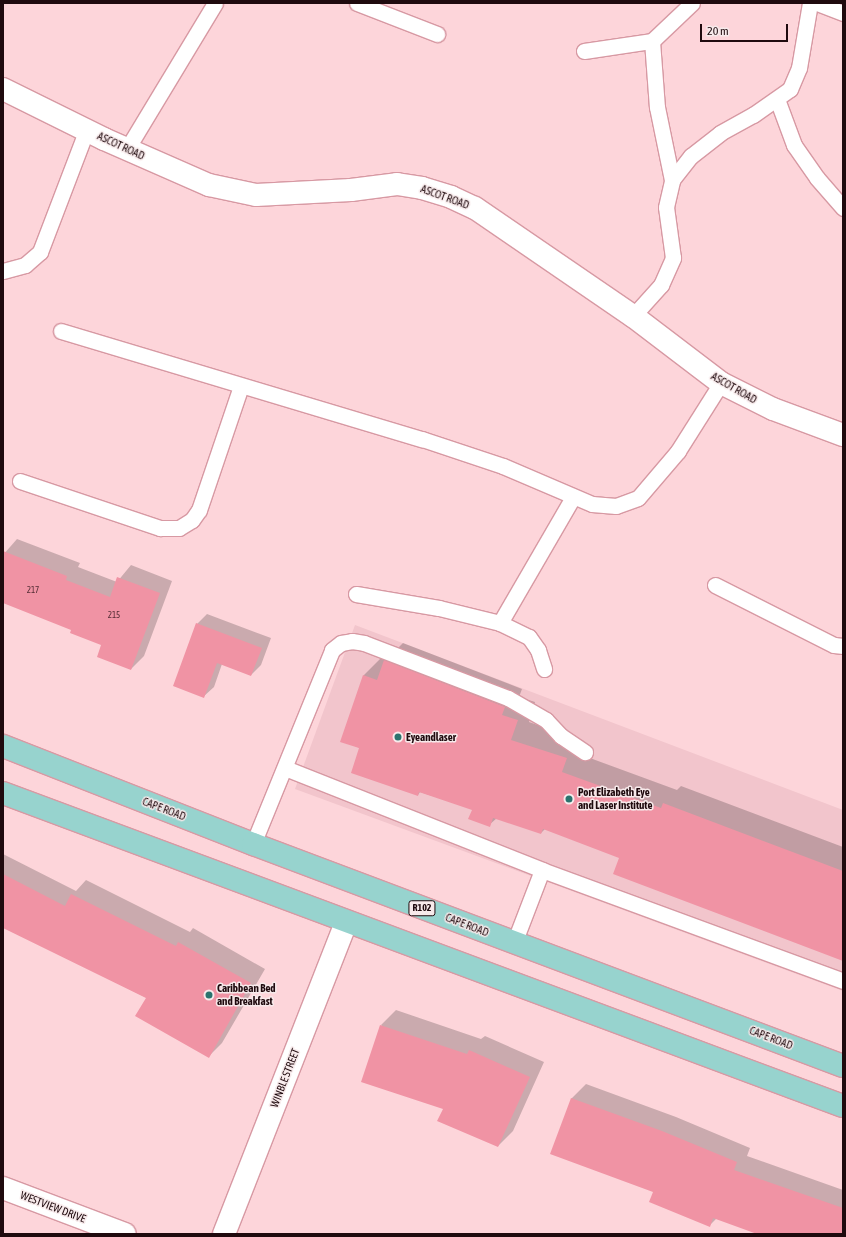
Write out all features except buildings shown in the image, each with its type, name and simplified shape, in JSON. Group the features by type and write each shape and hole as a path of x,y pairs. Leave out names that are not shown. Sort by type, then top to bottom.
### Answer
{"main road":[{"name":"CAPE ROAD","path":"3,746 254,844 843,1066"},
{"path":"3,793 843,1106"}],"street":[{"name":"ASCOT ROAD","path":"3,89 127,149 209,185 256,195 351,190 398,184 422,188 475,208 633,316 721,383 773,409 843,435"},
{"name":"WINBLE STREET","path":"224,1234 346,922"},
{"name":"WESTVIEW DRIVE","path":"3,1188 124,1234"}],"lane":[{"path":"127,149 214,3"},
{"path":"357,3 437,34"},
{"path":"584,51 652,41 692,3"},
{"path":"672,180 691,156 720,133 777,99 790,89 799,68 810,3"},
{"path":"816,3 843,13"},
{"path":"633,316 661,285 673,258 666,207 672,180 657,107 652,41"},
{"path":"777,99 794,146 816,178 843,208"},
{"path":"3,271 25,265 40,252 87,129"},
{"path":"61,331 495,463 592,504 616,506 638,498 678,450 721,383"},
{"path":"20,481 160,528 179,528 192,520 201,505 241,386"},
{"path":"500,623 573,497"},
{"path":"715,585 834,645 843,646"},
{"path":"356,594 439,608 500,623 529,637 538,650 544,669"},
{"path":"254,844 332,650 341,643 352,641 364,643 508,698 546,720 562,736 585,752"},
{"path":"285,768 542,870 843,981"},
{"path":"514,943 542,870"}],"shaded area":[{"name":"Port Elizabeth Eye and Laser Institute","path":"355,625 843,810 843,991 295,789"}],"place":[{"name":"Eyeandlaser","path":"398,737"},
{"name":"Port Elizabeth Eye and Laser Institute","path":"569,799"},
{"name":"Caribbean Bed and Breakfast","path":"209,995"}]}
